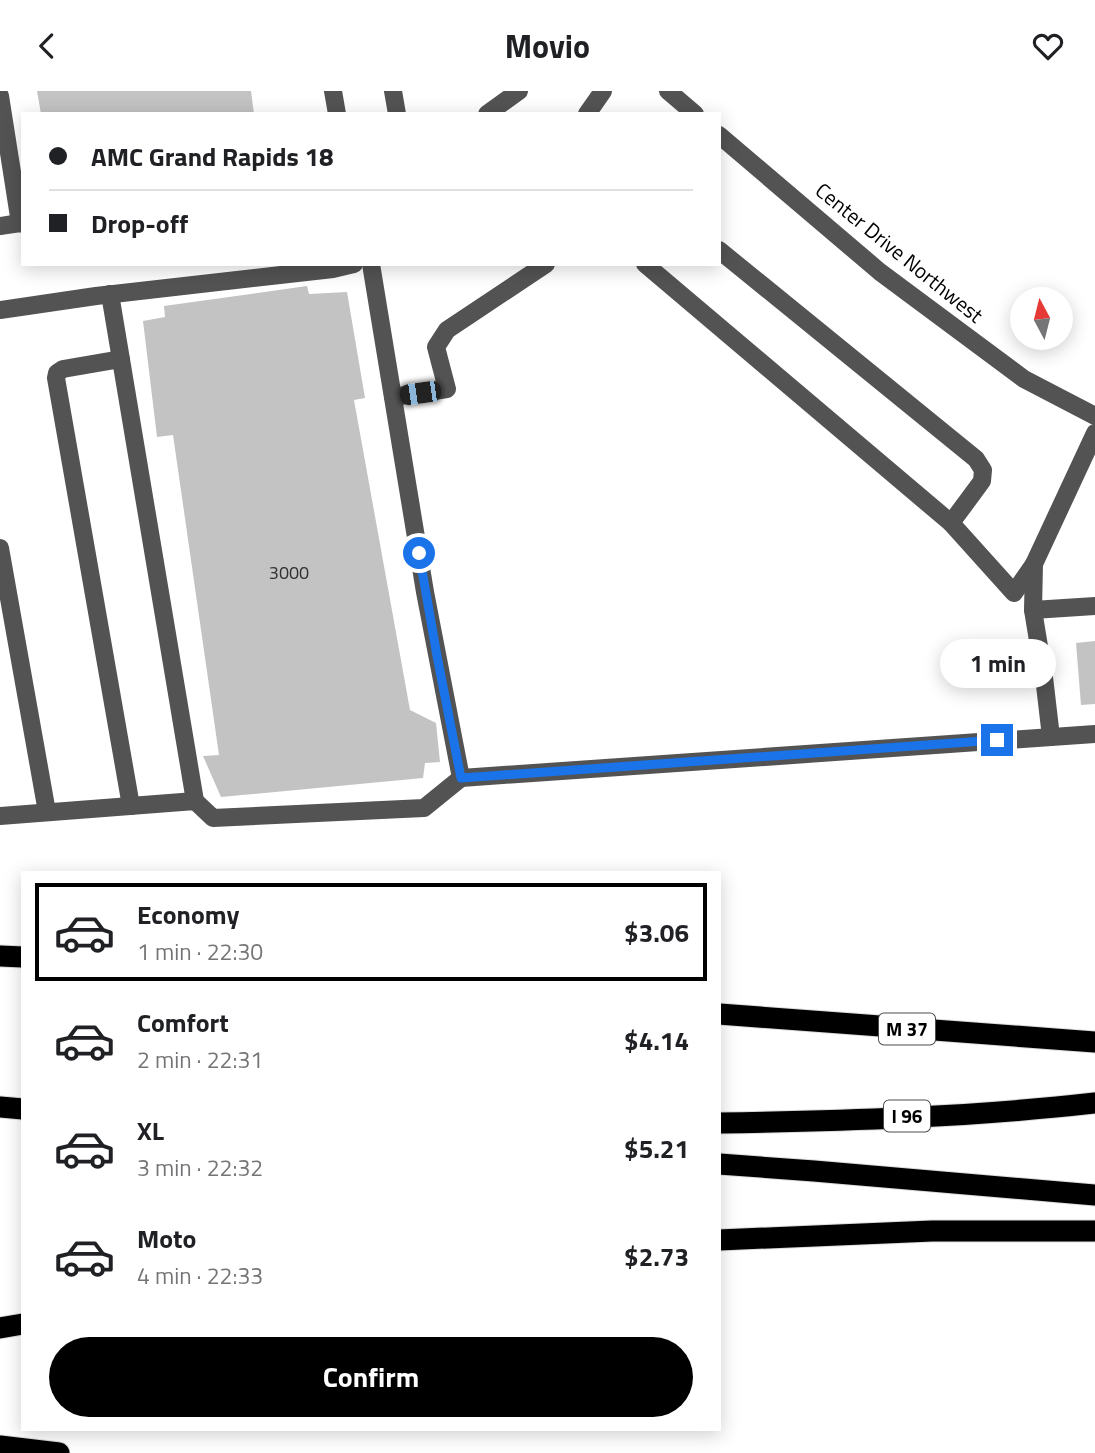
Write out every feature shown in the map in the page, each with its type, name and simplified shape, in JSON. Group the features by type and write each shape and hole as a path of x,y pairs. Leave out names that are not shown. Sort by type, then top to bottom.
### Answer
{"highway":[{"path":"0,956 21,957"},
{"name":"M 37","path":"721,1014 1095,1042"},
{"name":"I 96","path":"721,1123 966,1114 1095,1103"},
{"path":"0,1107 21,1109"},
{"path":"721,1164 1095,1195"},
{"path":"721,1240 932,1231 1095,1231"},
{"path":"0,1328 21,1324"},
{"path":"0,1446 59,1453"}],"street":[{"path":"332,91 337,112"},
{"path":"393,91 397,112"},
{"path":"490,112 519,91"},
{"path":"588,112 603,91"},
{"path":"668,91 693,112"},
{"path":"0,96 21,217"},
{"name":"Center Drive Northwest","path":"721,137 880,272 1024,379 1095,416"},
{"path":"0,226 21,223"},
{"path":"721,252 976,459 983,470 982,481 951,523"},
{"path":"0,310 346,266"},
{"path":"371,266 437,656 461,778"},
{"path":"393,397 447,389 436,348 446,330 543,266"},
{"path":"647,266 951,523 1014,593 1034,564 1095,433"},
{"path":"110,294 195,801 213,818 424,809 461,778 1095,734"},
{"path":"121,359 63,369 55,378 131,806"},
{"path":"0,548 47,813"},
{"path":"1034,564 1033,610 1051,737"},
{"path":"1033,610 1095,606"},
{"path":"0,816 195,801"}],"building":[{"path":"37,91 251,91 254,112 41,112"},
{"path":"307,286 309,294 347,292 365,398 354,400 410,710 436,723 440,762 425,763 423,778 221,797 203,756 219,755 173,435 157,437 143,321 165,317 164,306"},
{"path":"1095,641 1095,704 1081,705 1076,643"}],"route":[{"path":"419,553 461,778 997,740"}]}
